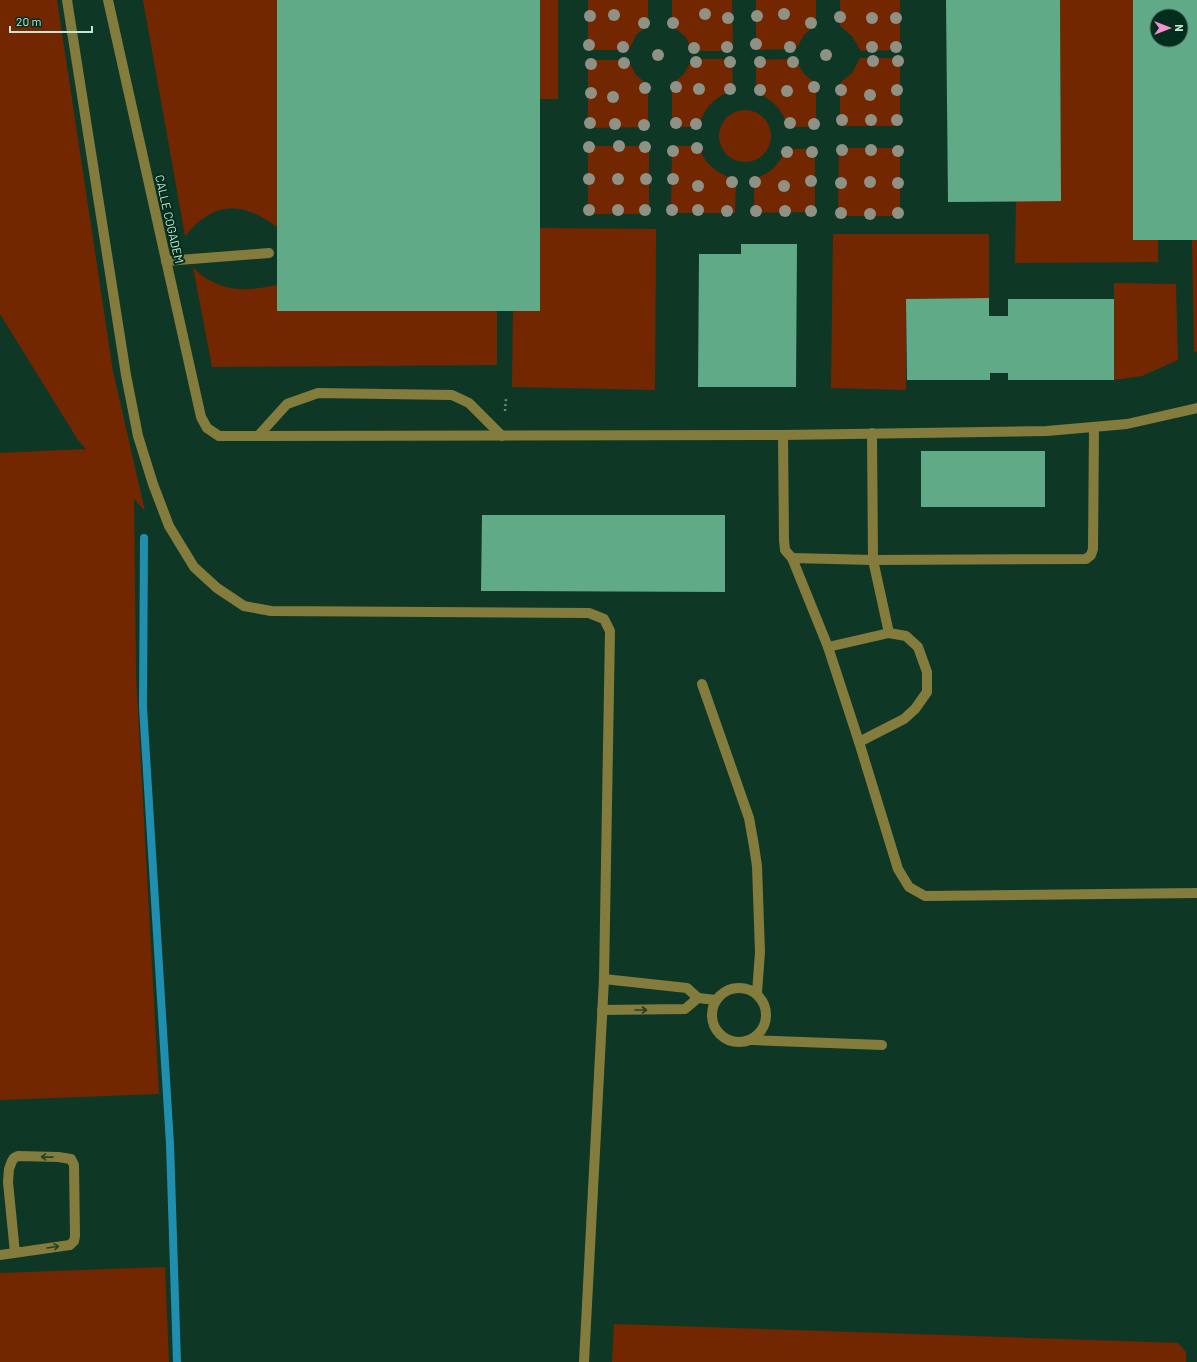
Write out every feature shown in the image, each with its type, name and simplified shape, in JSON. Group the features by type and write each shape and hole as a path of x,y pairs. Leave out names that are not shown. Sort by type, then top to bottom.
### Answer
{"street":[{"path":"67,0 126,375 138,436 153,484 170,526 194,567 217,588 244,606 271,611 589,613 604,619 610,631 604,979 584,1362"},
{"name":"CALLE COGADEM","path":"108,0 201,417 207,428 219,436 258,436"},
{"path":"166,261 269,252"},
{"path":"258,436 287,404 318,393 452,395 469,403 502,436"},
{"path":"258,436 783,435 1047,431 1127,424 1197,408"},
{"path":"792,558 873,560 1086,559 1091,554 1093,548 1094,427"},
{"path":"872,433 873,560 889,633"},
{"path":"783,435 784,540 786,550 792,558 828,647 898,869 909,888 925,896 1197,894"},
{"path":"828,647 889,633 906,636 918,647 928,672 927,692 915,709 904,719 859,742"},
{"path":"702,684 749,818 754,846 760,952 756,993"},
{"path":"604,979 687,988 698,998 716,1000"},
{"path":"752,1040 761,1033 766,1023 767,1012 764,1002 756,993 742,987 727,990 716,1000 712,1014 714,1028 724,1039 738,1043 752,1040 882,1045"},
{"path":"602,1010 685,1009 698,998"},
{"path":"0,1255 15,1254 70,1245 74,1241 74,1164 71,1159 58,1157 18,1156 12,1161 9,1169 8,1182 15,1254"}],"shaded area":[{"path":"0,0 57,0 113,371 145,511 134,499 136,674 159,1094 0,1100 0,453 86,449 78,440 0,314"},
{"path":"143,0 277,0 277,227 249,211 230,208 211,214 199,222 185,236"},
{"path":"540,0 558,0 558,99 540,99"},
{"path":"588,0 648,0 648,25 636,35 629,50 588,50"},
{"path":"672,0 732,0 733,51 693,51 685,36 672,26"},
{"path":"756,0 816,0 816,24 804,35 796,49 756,50"},
{"path":"840,0 900,0 900,50 861,51 852,36 840,26"},
{"path":"1060,0 1133,0 1133,240 1158,240 1158,262 1015,263 1016,201 1061,201"},
{"path":"860,58 900,58 900,126 840,126 840,83 852,73"},
{"path":"692,59 732,59 733,91 721,96 710,104 703,115 700,127 672,127 672,84 684,74"},
{"path":"795,59 804,74 816,84 816,127 787,127 780,110 767,98 756,92 756,60"},
{"path":"588,60 628,60 636,75 648,85 648,127 588,128"},
{"path":"740,110 750,110 764,117 771,131 771,141 764,155 750,162 740,162 730,158 723,151 719,141 719,131 723,121 730,114"},
{"path":"588,146 649,146 649,214 588,214"},
{"path":"672,146 700,146 704,158 708,164 718,172 736,180 735,213 671,213"},
{"path":"839,148 900,148 900,216 838,216"},
{"path":"786,149 815,149 815,212 754,213 754,179 766,174 774,168"},
{"path":"540,228 656,229 655,390 512,387 513,311 540,310"},
{"path":"833,234 989,234 989,298 906,299 906,390 831,388"},
{"path":"1192,240 1197,240 1197,351 1194,353"},
{"path":"193,267 207,279 225,287 250,289 277,285 497,311 497,365 212,367"},
{"path":"1114,283 1176,284 1178,360 1142,376 1114,380"},
{"path":"165,1267 169,1362 0,1362 0,1273"},
{"path":"614,1324 1178,1343 1186,1352 1186,1362 612,1362"}],"building":[{"path":"277,0 540,0 540,311 277,311"},
{"path":"946,0 1060,0 1061,201 948,202"},
{"path":"1133,0 1197,0 1197,240 1133,240"},
{"path":"741,244 797,244 796,387 698,387 699,254 741,254"},
{"path":"989,298 989,316 1008,316 1008,299 1114,299 1114,380 1008,380 1008,373 990,373 990,380 907,380 906,299"},
{"path":"921,451 1045,451 1045,507 921,507"},
{"path":"482,515 725,515 725,592 481,591"}],"waterway":[{"path":"144,538 143,707 170,1144 177,1362"}]}
